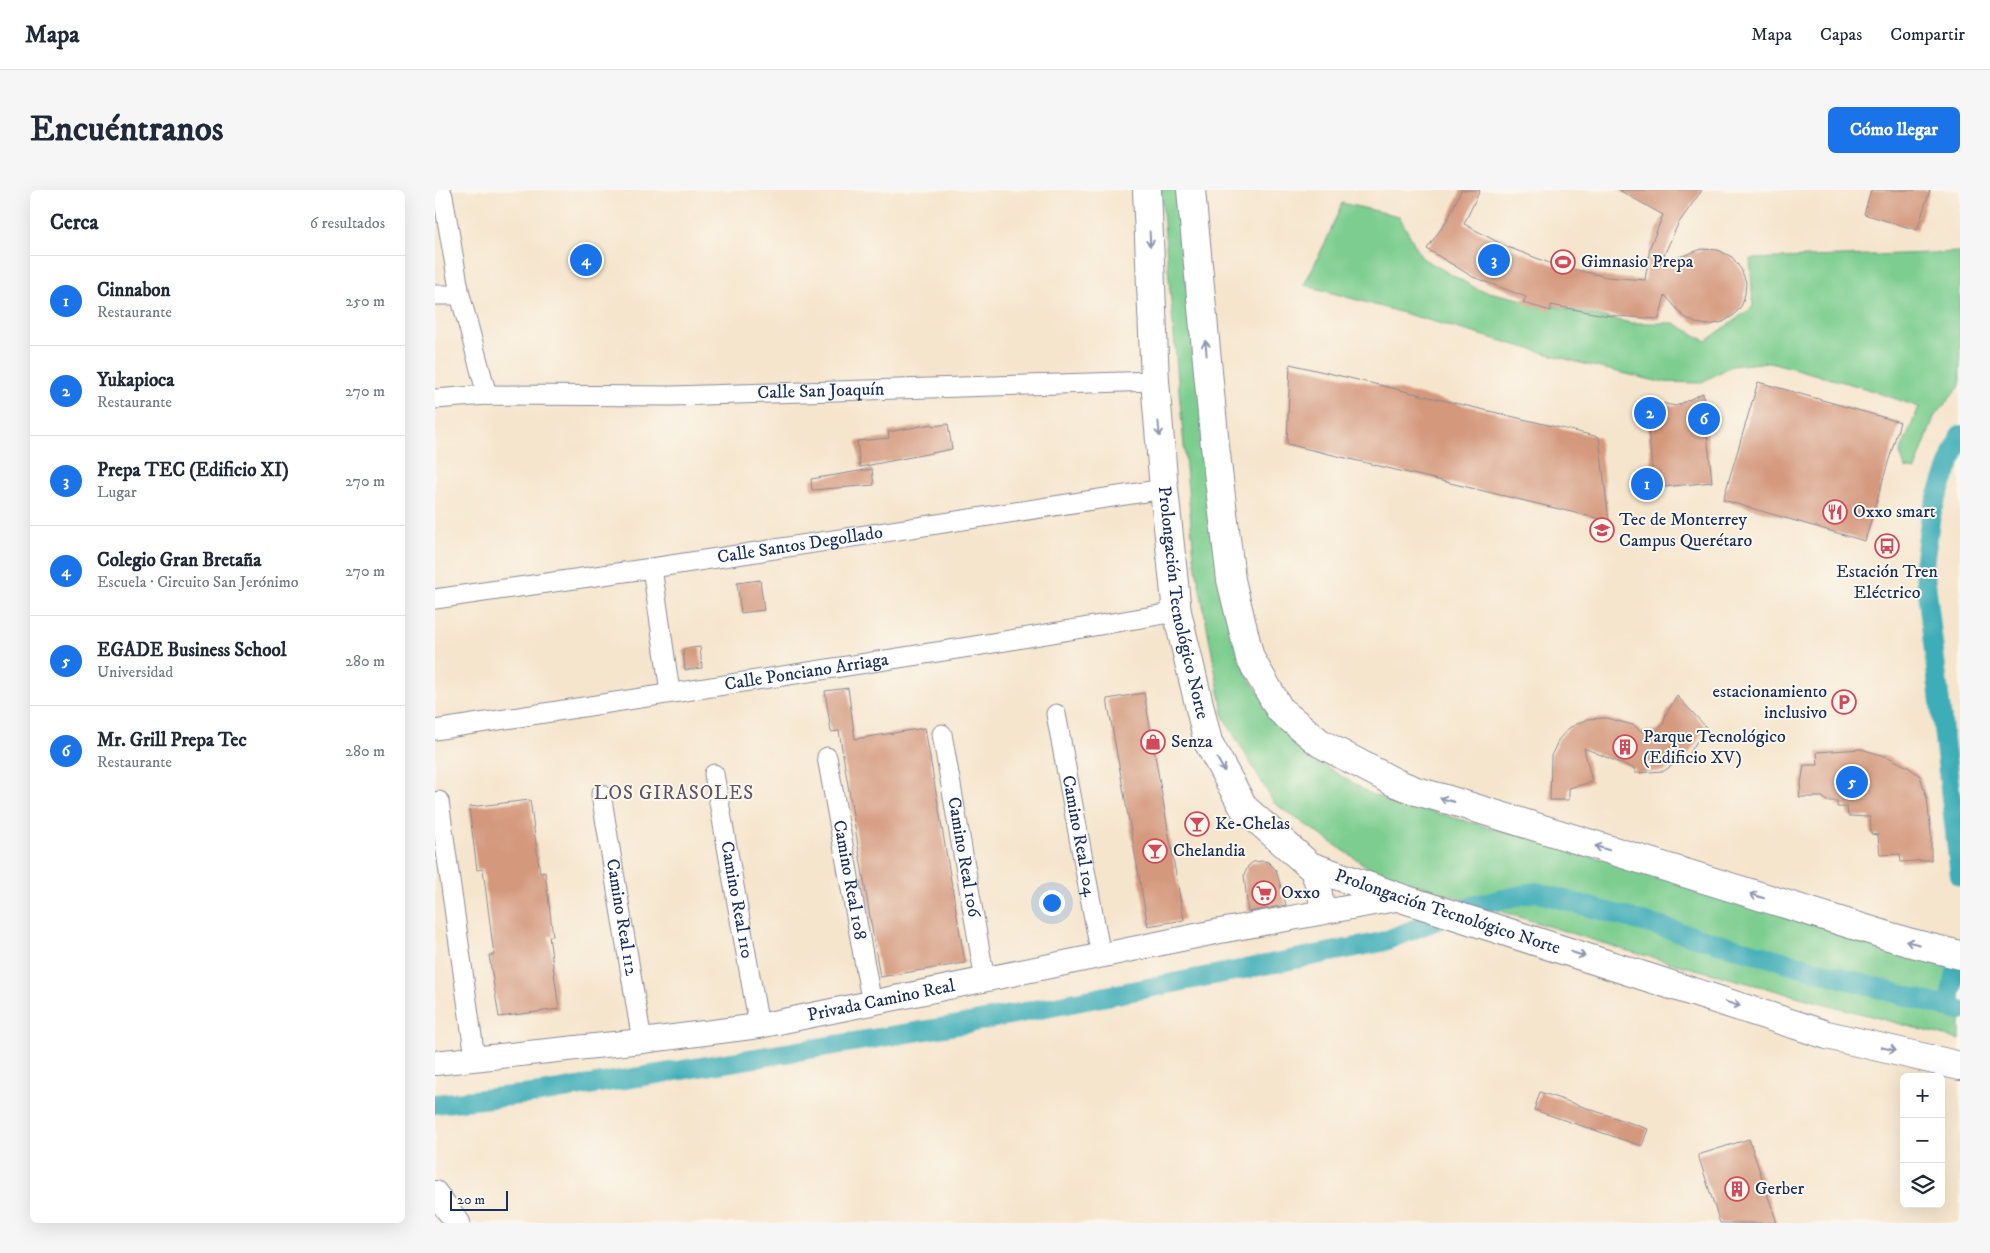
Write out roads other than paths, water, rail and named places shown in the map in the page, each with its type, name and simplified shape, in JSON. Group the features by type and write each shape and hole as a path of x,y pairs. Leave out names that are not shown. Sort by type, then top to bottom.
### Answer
{"main road":[{"name":"Prolongación Tecnológico Norte","path":"1147,190 1155,381 1177,612 1208,742 1244,808 1310,866 1413,902 1827,1035 1960,1066"},
{"path":"1191,190 1215,446 1231,580 1250,658 1279,710 1320,743 1416,792 1898,940 1960,955"}],"street":[{"path":"440,190 443,196 460,295 487,396"},
{"path":"435,295 460,295"},
{"name":"Calle San Joaquín","path":"435,399 487,396 672,396 1155,381"},
{"name":"Calle Santos Degollado","path":"435,599 652,568 1164,489"},
{"path":"652,568 670,692"},
{"name":"Calle Ponciano Arriaga","path":"435,730 1177,612"},
{"name":"Camino Real 104","path":"1057,714 1101,956"},
{"name":"Camino Real 106","path":"942,734 985,980"},
{"name":"Camino Real 108","path":"827,757 872,1004"},
{"name":"Camino Real 110","path":"714,774 759,1026"},
{"name":"Camino Real 112","path":"601,794 642,1041"},
{"path":"439,801 475,1058"},
{"path":"1310,866 1319,888 1323,912"},
{"name":"Privada Camino Real","path":"435,1063 642,1041 759,1026 1220,931 1323,912 1413,902"},
{"path":"435,1193 458,1223"}],"waterway":[{"path":"1960,435 1931,514 1924,565 1960,876"},
{"path":"435,1104 540,1093 964,1024 1382,942 1475,905 1536,892 1960,1011"},
{"path":"1947,1008 1960,957"}],"place":[{"name":"Colegio Gran Bretaña","path":"586,260"},
{"name":"Prepa TEC (Edificio XI)","path":"1494,260"},
{"name":"Gimnasio Prepa","path":"1563,262"},
{"name":"Yukapioca","path":"1650,413"},
{"name":"Mr. Grill Prepa Tec","path":"1704,419"},
{"name":"Cinnabon","path":"1647,484"},
{"name":"Oxxo smart","path":"1835,512"},
{"name":"Tec de Monterrey Campus Querétaro","path":"1602,530"},
{"name":"Estación Tren Eléctrico","path":"1887,546"},
{"name":"estacionamiento inclusivo","path":"1844,702"},
{"name":"Senza","path":"1153,742"},
{"name":"Parque Tecnológico (Edificio XV)","path":"1625,747"},
{"name":"EGADE Business School","path":"1852,782"},
{"name":"Ke-Chelas","path":"1197,824"},
{"name":"Chelandia","path":"1155,851"},
{"name":"Oxxo","path":"1264,893"},
{"name":"Gerber","path":"1737,1189"}],"district":[{"name":"LOS GIRASOLES","path":"674,793"}]}
